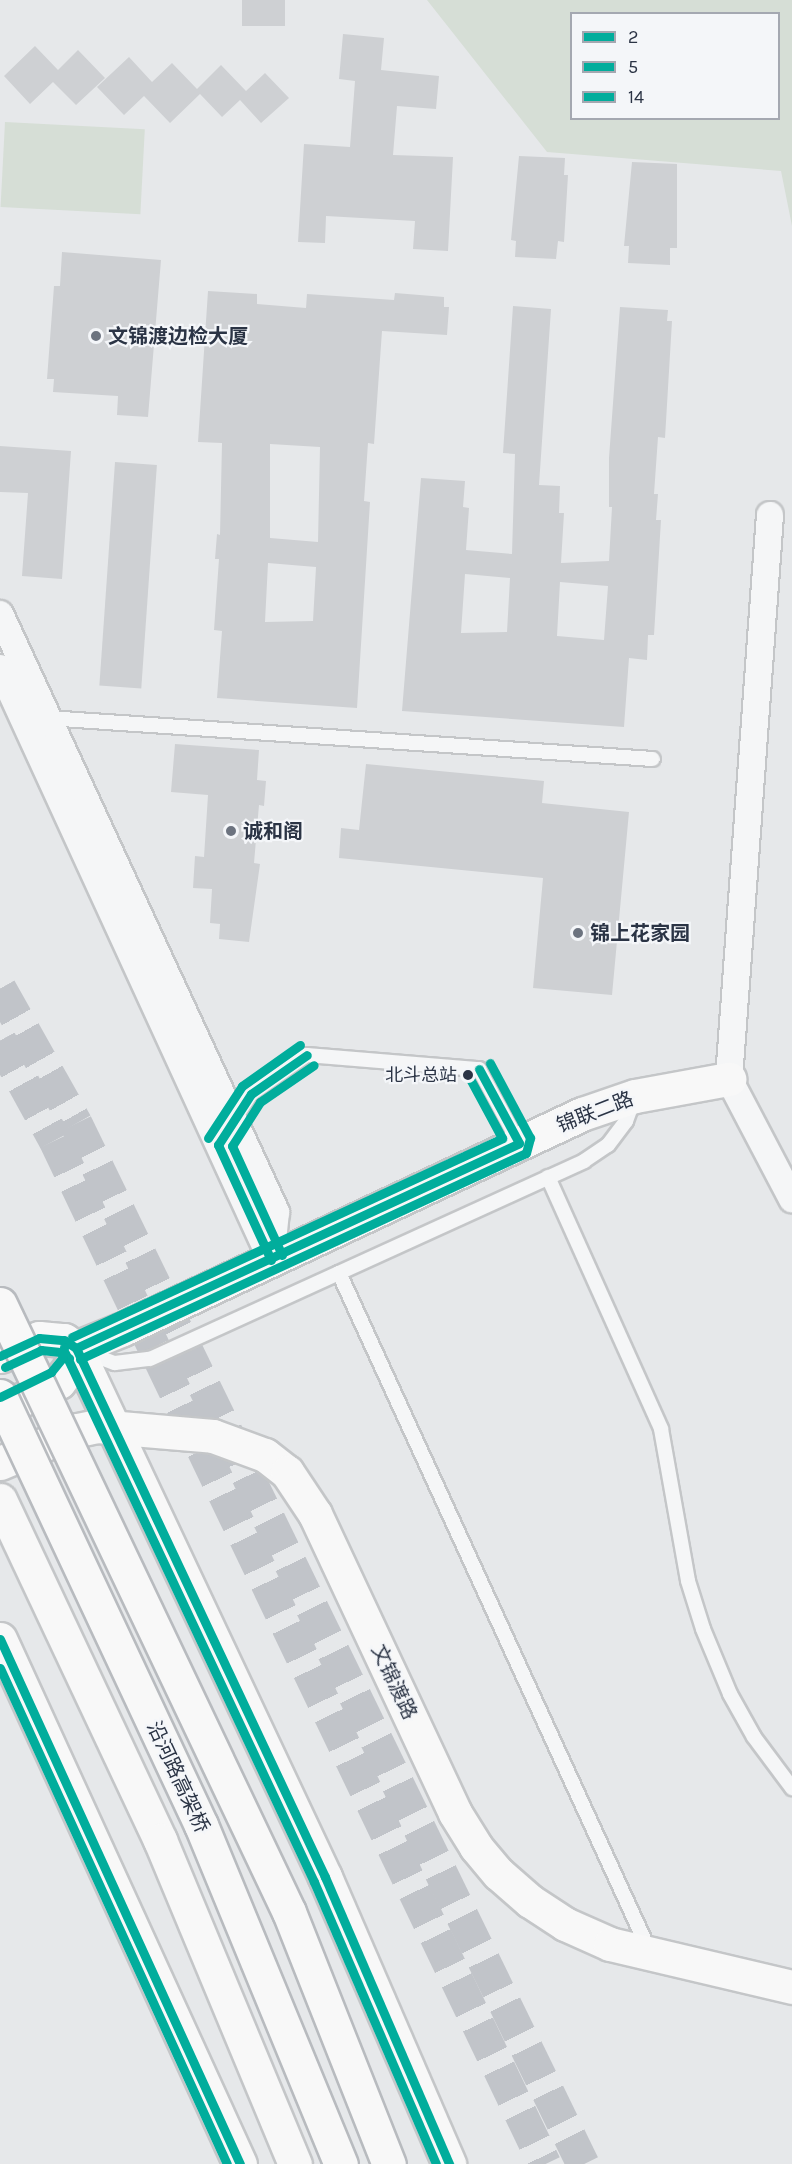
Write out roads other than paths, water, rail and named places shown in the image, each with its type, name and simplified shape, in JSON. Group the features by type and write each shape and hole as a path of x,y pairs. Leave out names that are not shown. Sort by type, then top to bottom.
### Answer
{"main road":[{"name":"锦联二路","path":"76,1348 271,1260 582,1114 636,1096 729,1079"},
{"path":"0,1304 289,1912 389,2164"},
{"path":"0,1356 39,1338 64,1340 76,1348 325,1877 449,2164"},
{"path":"0,1410 59,1382 75,1361 76,1348"},
{"name":"沿河路高架桥","path":"0,1396 201,1825 341,2164"},
{"name":"文锦渡路","path":"0,1463 78,1430 114,1426 213,1436 239,1443 287,1472 315,1514 455,1813 476,1847 530,1901 565,1924 610,1944 792,1987"},
{"path":"0,1500 160,1840 295,2164"},
{"path":"0,1639 240,2164"}],"street":[{"path":"770,516 729,1079 792,1199"},
{"path":"0,614 276,1212 271,1260"},
{"path":"0,668 271,1260"}],"lane":[{"path":"24,720 49,718 653,759"},
{"path":"218,1145 251,1094 307,1055 479,1069 519,1143"},
{"path":"76,1348 115,1363 150,1359 584,1161 608,1144 626,1121 636,1096"},
{"path":"548,1177 661,1429 688,1581 704,1629 730,1694 754,1737 792,1788"},
{"path":"339,1273 651,1955"}],"tunnel":[{"path":"0,988 76,1123 583,2164"},
{"path":"0,1040 55,1140 545,2164"}],"place":[{"name":"文锦渡边检大厦","path":"96,336"},
{"name":"诚和阁","path":"231,831"},
{"name":"锦上花家园","path":"578,933"},
{"name":"北斗总站","path":"468,1075"}]}
